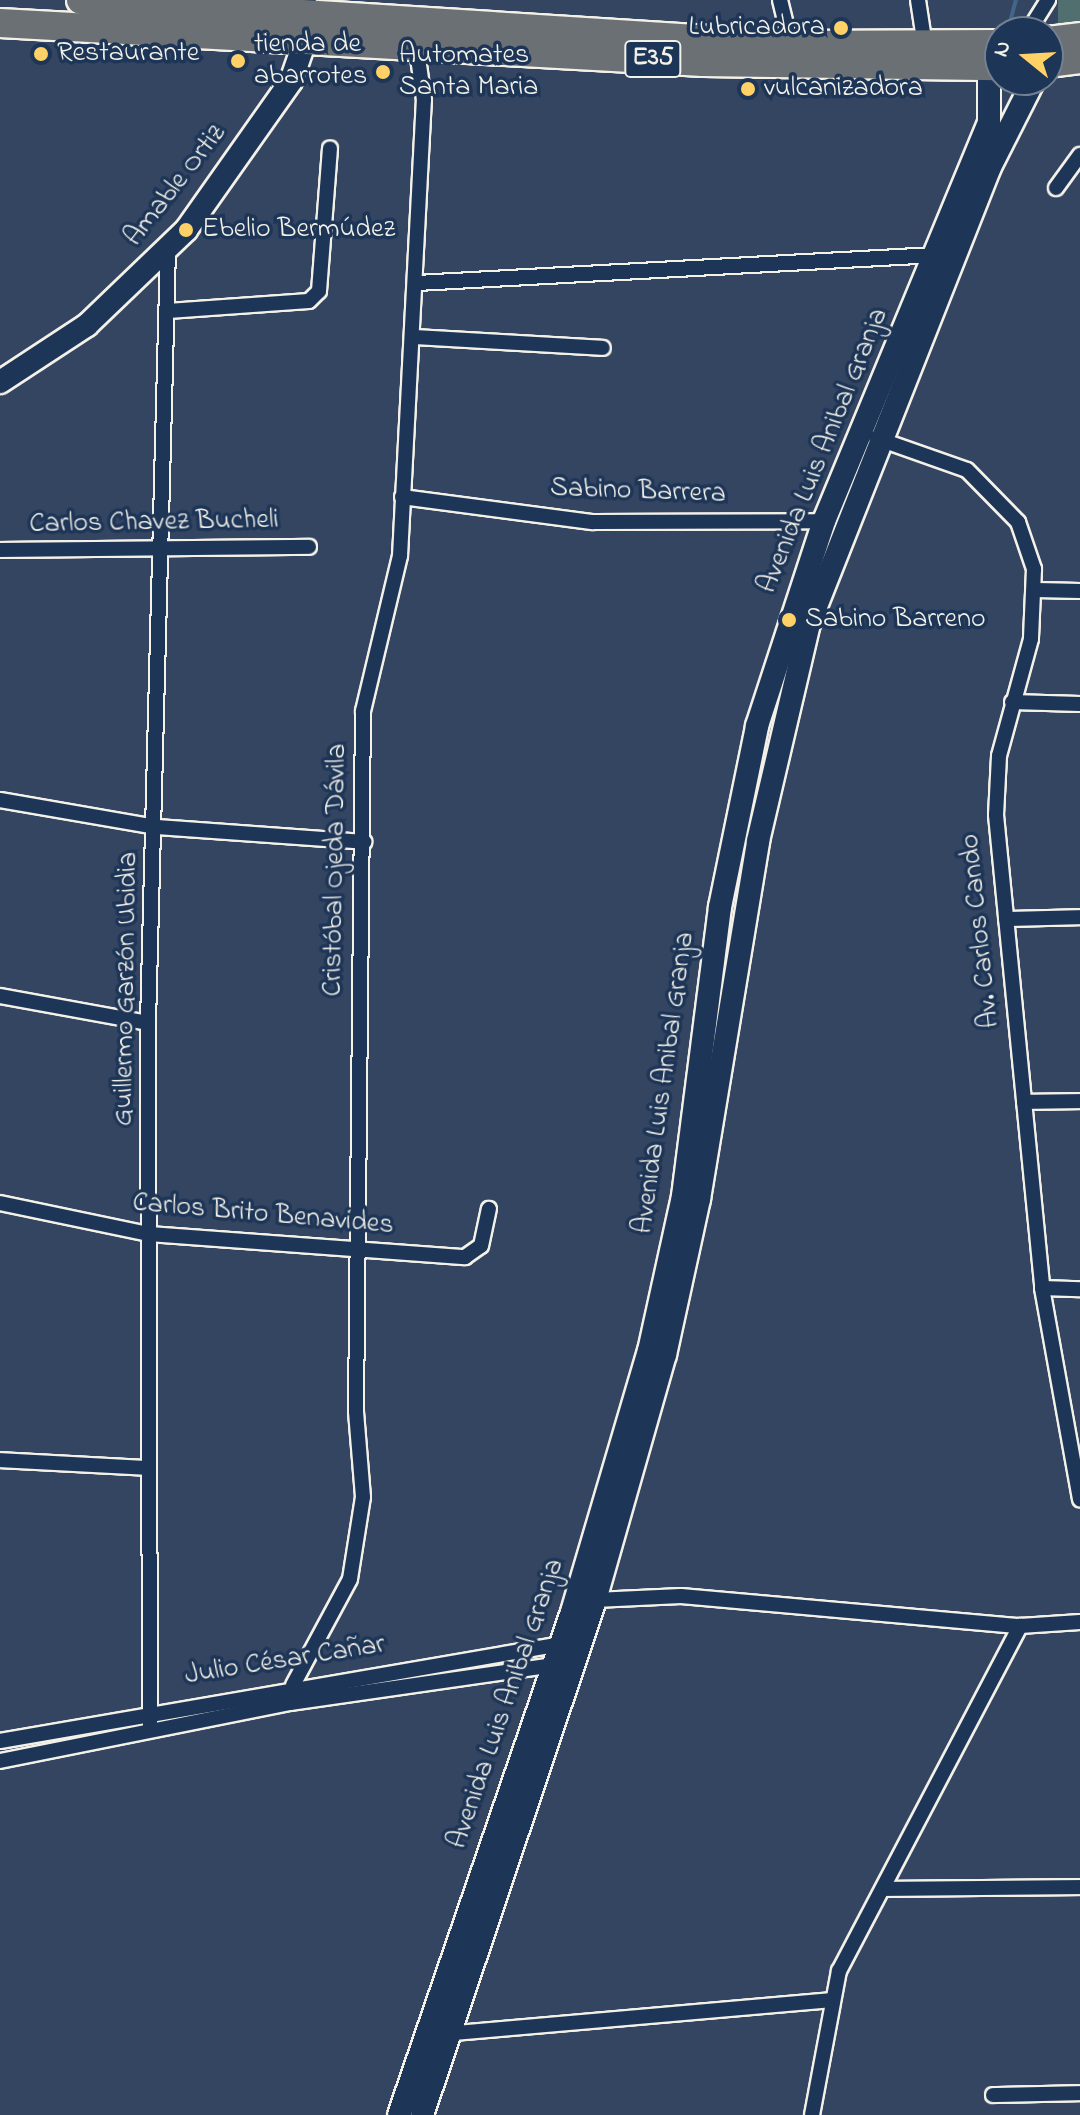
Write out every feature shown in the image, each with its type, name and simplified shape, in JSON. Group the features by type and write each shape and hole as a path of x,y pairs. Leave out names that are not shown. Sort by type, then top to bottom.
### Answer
{"highway":[{"name":"E35","path":"81,0 306,18 791,45 925,46 984,57"},
{"name":"E35","path":"0,23 306,18 416,44 871,68 984,60"}],"main road":[{"name":"Amable Ortiz","path":"0,382 87,325 168,251 291,81 306,18"},
{"name":"Avenida Luis Anibal Granja","path":"422,2115 455,2033 567,1653 649,1351 683,1196 732,837 757,726 824,521 989,123 992,96"},
{"name":"Avenida Luis Anibal Granja","path":"399,2115 567,1653 595,1600 693,1227 758,841 809,624 994,156 1026,96"}],"street":[{"path":"780,0 791,45"},
{"path":"918,0 925,46"},
{"name":"Cristóbal Ojeda Dávila","path":"293,1685 358,1557 363,1497 357,1249 364,842 363,711 400,556 417,283 424,100 416,44"},
{"path":"168,311 309,301 319,291 330,148"},
{"path":"1056,188 1080,155"},
{"name":"Guillermo Garzón Ubidia","path":"150,1729 148,1023 157,827 168,251"},
{"path":"417,283 935,255"},
{"path":"413,337 603,348"},
{"name":"Av. Carlos Cando","path":"861,433 967,470 1004,503 1028,544 1036,590 997,784 1006,919 1042,1288 1080,1498"},
{"name":"Sabino Barrera","path":"402,497 593,522 824,521"},
{"name":"Carlos Chavez Bucheli","path":"0,550 309,547"},
{"path":"1036,590 1080,591"},
{"path":"1012,702 1080,704"},
{"path":"0,800 157,827 364,842"},
{"path":"1006,919 1080,917"},
{"path":"0,996 148,1023"},
{"path":"1024,1102 1080,1101"},
{"name":"Carlos Brito Benavides","path":"0,1203 149,1234 465,1257 481,1246 489,1209"},
{"path":"1042,1288 1080,1289"},
{"path":"0,1460 148,1468"},
{"path":"595,1600 681,1596 1020,1626 1080,1622"},
{"path":"812,2115 827,2064 829,2000 1020,1626"},
{"name":"Julio César Cañar","path":"0,1741 293,1685 567,1653"},
{"name":"Julio César Cañar","path":"0,1761 150,1729 567,1653"},
{"path":"885,1889 1080,1887"},
{"path":"455,2033 829,2000"},
{"path":"993,2095 1080,2093"}],"green space":[{"path":"1058,0 1080,0 1080,25 1064,25 1064,16 1058,16"}],"waterway":[{"path":"1012,16 1016,0"}],"place":[{"name":"Lubricadora","path":"841,28"},
{"name":"Restaurante","path":"41,54"},
{"name":"tienda de abarrotes","path":"238,61"},
{"name":"Automates Santa Maria","path":"383,72"},
{"name":"vulcanizadora","path":"748,89"},
{"name":"Ebelio Bermúdez","path":"186,230"},
{"name":"Sabino Barreno","path":"789,620"}]}
